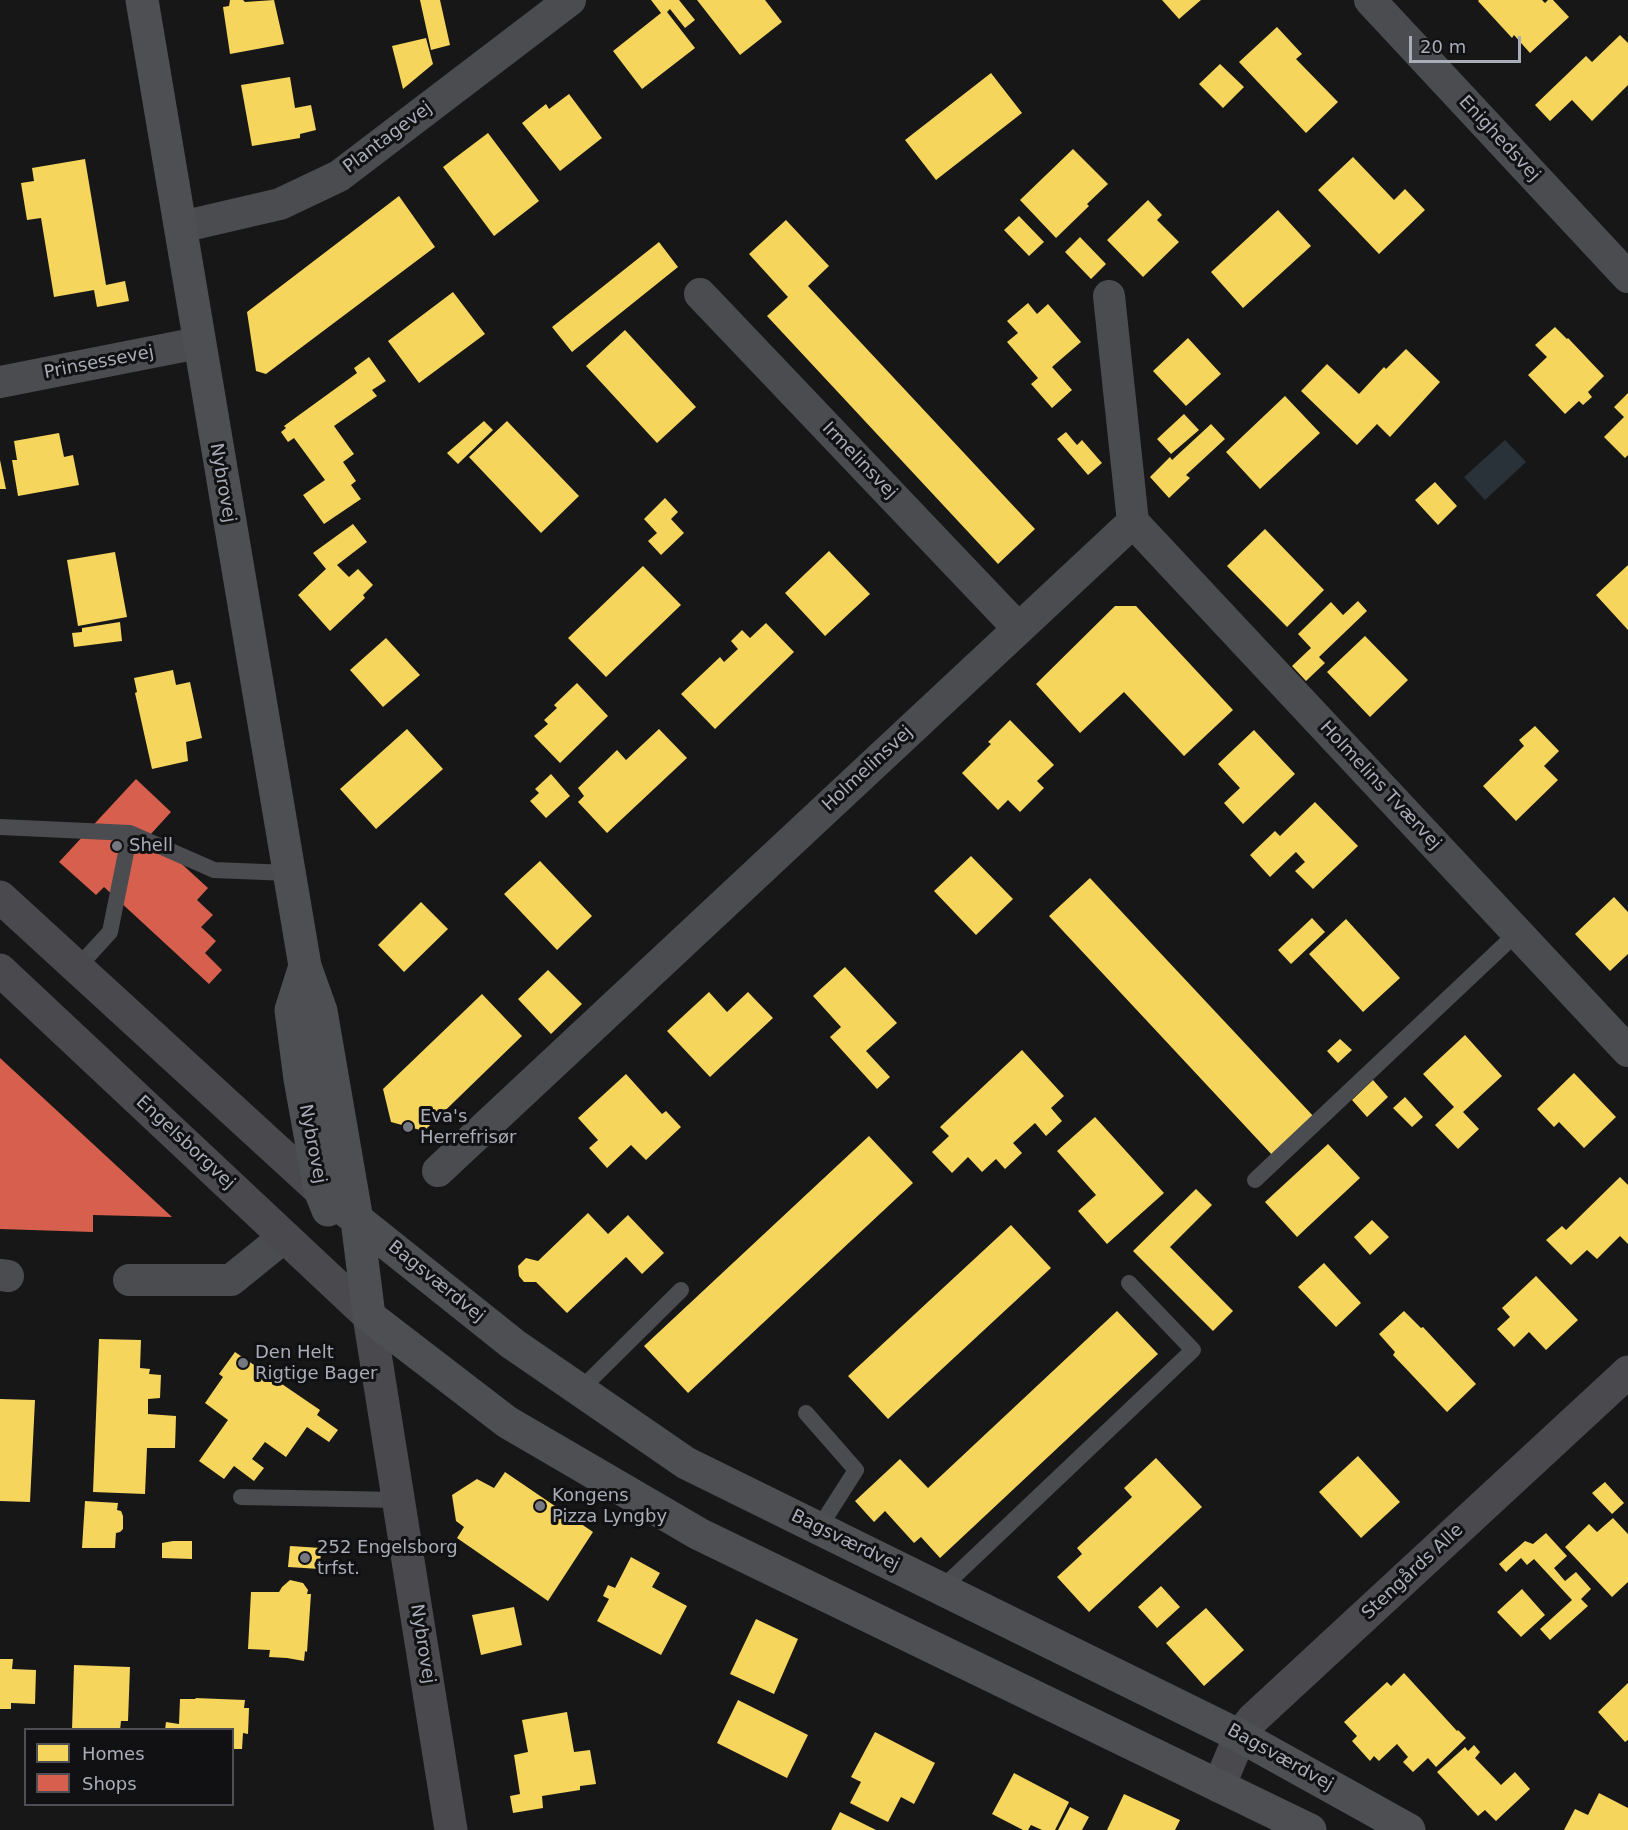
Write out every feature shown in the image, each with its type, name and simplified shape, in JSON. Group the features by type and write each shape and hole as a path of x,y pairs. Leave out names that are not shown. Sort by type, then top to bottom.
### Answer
{"main road":[{"name":"Nybrovej","path":"142,0 181,227 198,343 305,966 321,1011 357,1220 369,1316"},
{"name":"Nybrovej","path":"305,966 291,1010 300,1079 320,1190 369,1316"},
{"name":"Bagsværdvej","path":"320,1190 513,1344 686,1463 1240,1736 1409,1830"},
{"path":"369,1316 507,1422 699,1534 1310,1830"}],"street":[{"name":"Plantagevej","path":"181,227 280,204 339,176 570,0"},
{"name":"Enighedsvej","path":"1370,0 1628,277"},
{"name":"Irmelinsvej","path":"700,294 1018,628"},
{"path":"1109,296 1133,522"},
{"name":"Prinsessevej","path":"0,382 198,343"},
{"name":"Holmelinsvej","path":"438,1171 1133,522"},
{"name":"Holmelins Tværvej","path":"1133,522 1628,1051"},
{"path":"0,897 320,1190"},
{"name":"Engelsborgvej","path":"0,970 369,1316"},
{"path":"129,1280 231,1280 284,1237"},
{"name":"Nybrovej","path":"369,1316 451,1830"},
{"name":"Stengårds Alle","path":"1219,1786 1240,1736 1253,1719 1628,1372"}],"lane":[{"path":"0,827 130,833 214,870 289,873"},
{"path":"78,967 110,932 130,833"},
{"path":"1254,1180 1517,933"},
{"path":"942,1588 1193,1350 1129,1283"},
{"path":"580,1390 681,1290"},
{"path":"806,1413 856,1470 819,1528"},
{"path":"241,1497 399,1500"}],"shaded area":[{"path":"1505,440 1526,462 1485,500 1464,477"}],"building: Homes":[{"path":"230,0 245,2 274,0 284,44 230,54 223,7 229,6"},
{"path":"420,0 440,0 450,45 431,50"},
{"path":"651,0 679,0 695,20 685,28 670,9 667,12 695,48 642,89 613,51 661,13"},
{"path":"697,0 765,0 782,22 740,55"},
{"path":"1162,0 1201,0 1179,19"},
{"path":"1479,0 1542,0 1545,3 1553,0 1569,17 1530,53 1514,35 1512,38"},
{"path":"1277,27 1302,54 1296,59 1338,102 1306,133 1239,62"},
{"path":"1620,35 1628,43 1628,85 1592,121 1572,100 1550,121 1535,105 1586,56 1592,62"},
{"path":"426,38 433,64 403,89 392,46"},
{"path":"1220,64 1244,87 1223,108 1199,84"},
{"path":"991,73 1022,113 936,180 905,140"},
{"path":"290,77 295,108 311,105 316,130 300,134 300,138 252,146 241,85"},
{"path":"569,94 602,138 560,171 522,123 546,104 549,109"},
{"path":"488,133 539,201 494,236 443,167"},
{"path":"1073,149 1108,184 1056,238 1020,200"},
{"path":"1353,157 1394,200 1405,189 1425,210 1379,254 1318,190"},
{"path":"85,159 106,285 125,281 129,301 97,307 94,290 54,297 41,218 27,220 21,183 34,181 32,168"},
{"path":"399,196 435,247 266,374 256,371 247,312"},
{"path":"1148,200 1162,215 1157,220 1179,242 1143,277 1107,240"},
{"path":"1278,210 1311,246 1243,308 1211,272"},
{"path":"1019,216 1044,242 1029,256 1004,230"},
{"path":"786,220 829,266 808,286 1035,529 998,564 767,316 788,297 749,254"},
{"path":"1080,237 1106,264 1091,279 1065,252"},
{"path":"659,242 678,267 572,352 552,327"},
{"path":"453,292 485,334 419,383 388,341"},
{"path":"1028,303 1037,314 1048,304 1081,342 1052,367 1072,390 1052,408 1031,384 1038,378 1007,342 1018,333 1007,321"},
{"path":"1555,327 1604,376 1588,392 1592,397 1583,405 1579,401 1565,414 1528,375 1547,357 1535,345"},
{"path":"625,330 696,407 657,443 586,366"},
{"path":"1188,338 1221,374 1186,406 1153,371"},
{"path":"1406,349 1440,382 1390,437 1377,424 1357,445 1301,391 1327,364 1359,394 1384,367 1386,369"},
{"path":"369,357 386,381 372,390 377,396 334,426 354,454 343,462 356,481 351,485 361,499 324,524 303,495 325,480 294,438 288,442 281,432 286,428 284,426 357,373 354,368"},
{"path":"1628,393 1628,455 1625,458 1604,437 1624,417 1614,407"},
{"path":"1285,396 1320,433 1260,489 1226,452"},
{"path":"1184,414 1199,430 1171,454 1157,439"},
{"path":"484,421 493,430 458,464 447,453"},
{"path":"507,421 579,496 541,533 469,457"},
{"path":"1211,424 1225,439 1186,475 1190,478 1169,498 1150,477 1170,457 1172,460"},
{"path":"1066,432 1077,445 1082,440 1102,463 1088,475 1057,439"},
{"path":"59,433 64,457 73,455 79,485 18,496 12,460 17,460 14,441"},
{"path":"0,460 6,489 0,489"},
{"path":"1435,482 1457,506 1438,525 1415,500"},
{"path":"665,498 678,512 671,519 684,533 661,555 648,541 657,533 644,519"},
{"path":"353,524 367,542 337,565 349,577 358,569 373,585 363,595 365,598 330,631 298,595 326,569 313,553"},
{"path":"1265,529 1324,590 1287,627 1227,566"},
{"path":"829,551 870,594 825,636 785,593"},
{"path":"115,552 127,617 78,626 67,560"},
{"path":"1628,565 1628,630 1596,595"},
{"path":"643,566 681,605 606,677 568,638"},
{"path":"1358,601 1367,611 1319,657 1325,663 1306,681 1292,666 1311,648 1298,634 1331,602 1343,615"},
{"path":"1115,606 1136,606 1233,710 1184,756 1124,692 1080,733 1036,684"},
{"path":"120,622 122,641 74,647 72,633 82,632 82,628"},
{"path":"766,623 794,652 715,729 681,694 720,657 724,662 738,649 731,641 742,630 750,638"},
{"path":"1365,636 1408,680 1370,717 1327,672"},
{"path":"386,638 420,675 383,707 350,670"},
{"path":"173,670 176,685 190,682 202,738 186,742 188,761 152,769 135,693 137,692 134,678"},
{"path":"577,683 608,716 560,763 534,736 548,724 544,720 557,708 554,705"},
{"path":"1010,720 1054,765 1037,781 1044,788 1020,812 1008,800 998,810 962,773 991,744 988,742"},
{"path":"1535,726 1559,751 1544,766 1558,780 1516,821 1483,786 1524,746 1519,740"},
{"path":"407,729 443,769 376,829 340,789"},
{"path":"659,729 687,758 607,833 578,802 584,796 578,788 617,750 626,760"},
{"path":"1254,730 1295,774 1243,824 1224,803 1240,788 1218,764"},
{"path":"551,774 570,796 546,818 530,801 539,793 535,789"},
{"path":"1315,802 1358,846 1313,889 1295,871 1305,862 1296,852 1270,877 1250,855 1275,831 1280,836"},
{"path":"971,856 1013,899 976,935 934,891"},
{"path":"540,861 592,916 557,950 504,894"},
{"path":"1090,878 1315,1118 1274,1157 1049,916"},
{"path":"1614,897 1628,912 1628,954 1610,971 1575,934"},
{"path":"421,902 448,929 404,972 378,945"},
{"path":"1312,918 1325,932 1291,964 1278,950"},
{"path":"1346,919 1400,978 1363,1012 1309,954"},
{"path":"845,967 897,1023 866,1051 890,1077 877,1089 830,1037 841,1027 813,996"},
{"path":"548,970 582,1004 551,1034 518,999"},
{"path":"709,992 727,1012 748,992 773,1018 710,1077 667,1031"},
{"path":"482,994 522,1036 424,1131 391,1122 383,1089"},
{"path":"1465,1035 1502,1076 1463,1112 1479,1129 1458,1149 1435,1125 1454,1107 1423,1074"},
{"path":"1340,1039 1352,1050 1338,1063 1327,1051"},
{"path":"1022,1050 1064,1096 1051,1108 1062,1121 1046,1136 1035,1123 1013,1143 1022,1153 1005,1169 996,1159 982,1172 968,1157 952,1173 932,1152 949,1136 940,1127"},
{"path":"1574,1073 1616,1117 1584,1148 1559,1122 1554,1127 1537,1109"},
{"path":"626,1074 662,1114 666,1111 681,1127 646,1160 631,1145 607,1168 589,1148 598,1140 578,1118"},
{"path":"1373,1080 1388,1097 1367,1117 1352,1100"},
{"path":"1405,1097 1423,1117 1412,1127 1393,1108"},
{"path":"1095,1117 1164,1193 1107,1244 1078,1211 1096,1195 1057,1151"},
{"path":"869,1136 913,1183 688,1393 644,1346"},
{"path":"1328,1144 1360,1178 1297,1237 1265,1202"},
{"path":"1620,1177 1628,1185 1628,1244 1620,1236 1597,1259 1587,1250 1571,1265 1546,1240 1562,1226 1566,1230"},
{"path":"1196,1189 1212,1205 1170,1247 1233,1311 1213,1331 1133,1251"},
{"path":"588,1213 608,1234 628,1215 664,1253 642,1274 626,1257 567,1313 536,1282 524,1282 519,1276 518,1266 526,1258 538,1261"},
{"path":"1372,1220 1389,1237 1370,1255 1354,1237"},
{"path":"1011,1225 1051,1268 888,1419 848,1376"},
{"path":"1324,1263 1361,1303 1336,1327 1298,1287"},
{"path":"1536,1276 1578,1320 1546,1350 1529,1332 1514,1347 1497,1329 1510,1317 1502,1308"},
{"path":"1117,1311 1158,1354 940,1558 921,1537 914,1543 885,1511 874,1522 855,1501 900,1459 928,1488"},
{"path":"1404,1311 1421,1328 1423,1327 1476,1384 1447,1412 1393,1355 1395,1352 1379,1334"},
{"path":"99,1339 141,1340 140,1368 150,1369 149,1374 161,1375 160,1398 148,1399 148,1414 176,1416 175,1448 147,1448 145,1494 93,1492"},
{"path":"235,1352 320,1410 317,1415 338,1430 329,1442 307,1427 286,1457 265,1442 252,1459 264,1468 254,1481 234,1466 224,1479 199,1461 228,1420 205,1403 223,1377 219,1374"},
{"path":"0,1399 35,1400 30,1502 0,1501"},
{"path":"1358,1456 1400,1502 1361,1538 1319,1492"},
{"path":"1156,1458 1202,1507 1089,1612 1057,1577 1082,1554 1077,1548 1132,1497 1124,1488"},
{"path":"505,1472 593,1532 548,1601 457,1538 464,1527 456,1521 452,1495 477,1479 494,1488"},
{"path":"1605,1482 1624,1503 1612,1514 1592,1493"},
{"path":"85,1501 118,1503 117,1510 121,1511 123,1516 123,1529 116,1533 115,1548 82,1548"},
{"path":"1613,1518 1628,1534 1628,1582 1612,1597 1565,1547 1589,1524 1597,1532"},
{"path":"1546,1533 1567,1556 1554,1568 1565,1581 1576,1572 1591,1589 1581,1599 1588,1606 1550,1640 1540,1629 1572,1600 1534,1559 1527,1565 1521,1558 1506,1572 1499,1564 1525,1541 1533,1544"},
{"path":"192,1541 192,1559 162,1558 162,1543"},
{"name":"252 Engelsborg trfst.","path":"290,1546 321,1548 320,1569 288,1567"},
{"path":"631,1557 660,1573 652,1587 687,1606 661,1655 597,1621 609,1599 603,1596 608,1585 615,1588"},
{"path":"290,1580 303,1583 308,1590 307,1594 311,1594 307,1652 305,1651 304,1661 269,1657 270,1650 248,1649 251,1592 279,1592"},
{"path":"1161,1586 1180,1607 1157,1628 1138,1607"},
{"path":"1522,1589 1545,1615 1521,1637 1497,1612"},
{"path":"514,1607 522,1645 481,1655 472,1615"},
{"path":"1206,1608 1244,1650 1204,1686 1166,1643"},
{"path":"756,1619 798,1639 774,1694 730,1674"},
{"path":"0,1659 13,1659 12,1669 36,1670 35,1704 11,1703 11,1709 0,1709"},
{"path":"74,1665 130,1667 128,1721 121,1721 120,1728 72,1728"},
{"path":"1404,1673 1466,1738 1436,1767 1428,1758 1413,1772 1403,1762 1408,1757 1397,1744 1379,1761 1374,1756 1370,1761 1352,1741 1357,1736 1344,1722 1387,1682 1391,1686"},
{"path":"1628,1683 1628,1740 1625,1742 1598,1712"},
{"path":"180,1699 245,1700 244,1708 249,1708 248,1734 243,1733 242,1749 234,1749 234,1728 165,1728 166,1722 179,1724"},
{"path":"738,1700 808,1735 787,1778 717,1743"},
{"path":"567,1712 574,1752 590,1750 596,1784 580,1786 580,1790 542,1796 543,1808 513,1813 510,1796 520,1794 514,1755 528,1752 522,1720"},
{"path":"875,1732 935,1763 914,1804 901,1797 888,1822 850,1803 861,1782 851,1777"},
{"path":"1474,1745 1480,1752 1475,1758 1501,1785 1515,1772 1530,1789 1496,1821 1485,1810 1478,1816 1437,1772 1465,1747 1468,1751"},
{"path":"1014,1773 1069,1802 1055,1830 1042,1830 1031,1825 1028,1830 1023,1830 992,1814"},
{"path":"1599,1793 1628,1808 1628,1830 1564,1830 1575,1809 1588,1815"},
{"path":"1124,1794 1180,1820 1175,1830 1107,1830"},
{"path":"1070,1807 1089,1817 1082,1830 1058,1830"},
{"path":"840,1812 876,1830 831,1830"}],"building: Shops":[{"path":"136,779 171,812 150,835 208,888 197,900 213,915 201,927 216,941 205,953 222,970 209,984 104,887 96,895 59,862"},
{"path":"0,1058 172,1217 93,1215 93,1232 0,1229"}],"place":[{"name":"Shell","path":"117,846"},
{"name":"Eva's Herrefrisør","path":"408,1127"},
{"name":"Den Helt Rigtige Bager","path":"243,1363"},
{"name":"Kongens Pizza Lyngby","path":"540,1506"},
{"name":"252 Engelsborg trfst.","path":"305,1558"}]}
